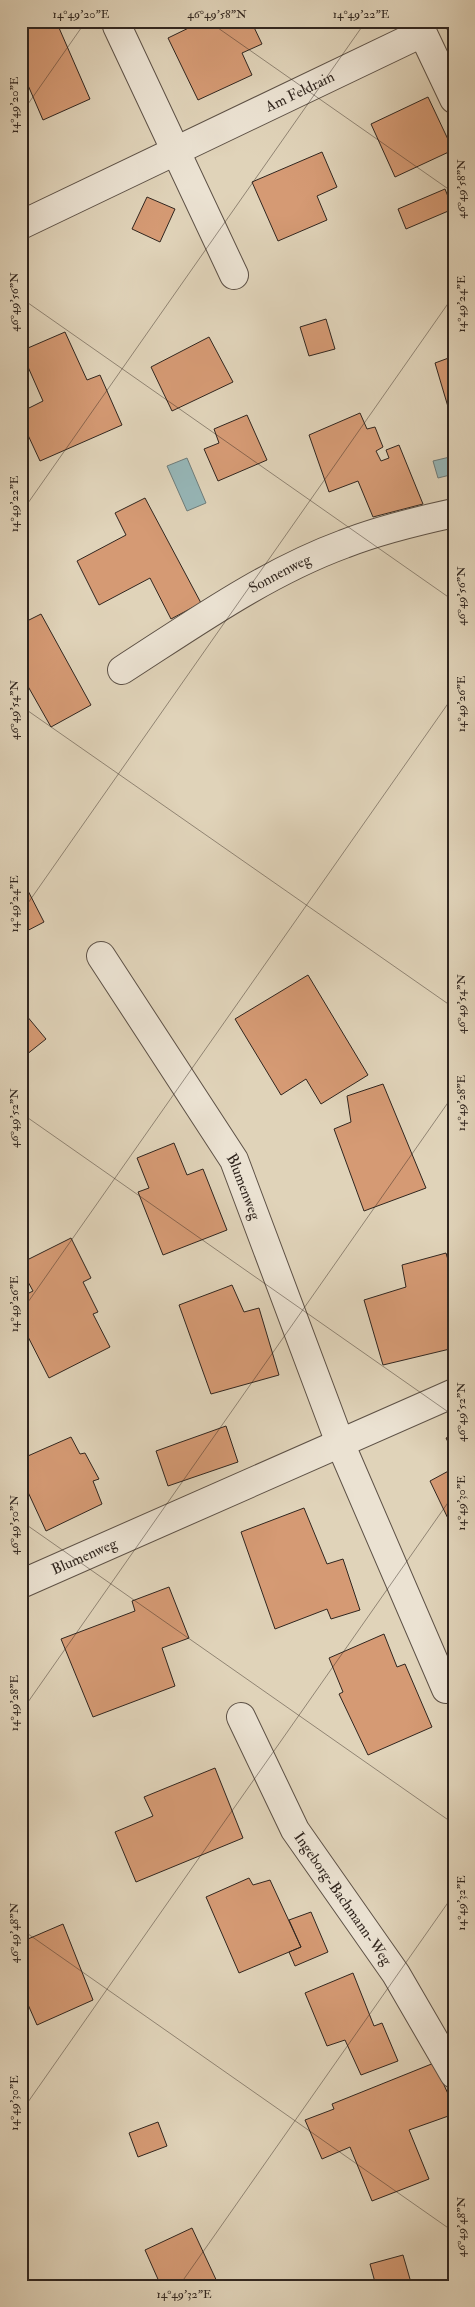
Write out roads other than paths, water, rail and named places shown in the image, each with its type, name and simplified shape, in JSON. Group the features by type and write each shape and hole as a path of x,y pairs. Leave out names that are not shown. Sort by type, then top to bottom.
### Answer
{"street":[{"path":"118,26 234,275"},
{"path":"420,27 454,98"},
{"name":"Am Feldrain","path":"21,225 176,151 420,27"},
{"name":"Sonnenweg","path":"122,670 266,581 334,548 409,523 454,513"},
{"name":"Blumenweg","path":"101,956 234,1160 340,1443 446,1689"},
{"name":"Blumenweg","path":"21,1584 454,1393"},
{"name":"Ingeborg-Bachmann-Weg","path":"241,1718 295,1830 396,1974 454,2074"}],"water":[{"path":"454,456 454,474 438,478 433,461"},
{"path":"187,458 206,503 187,511 167,466"}]}
